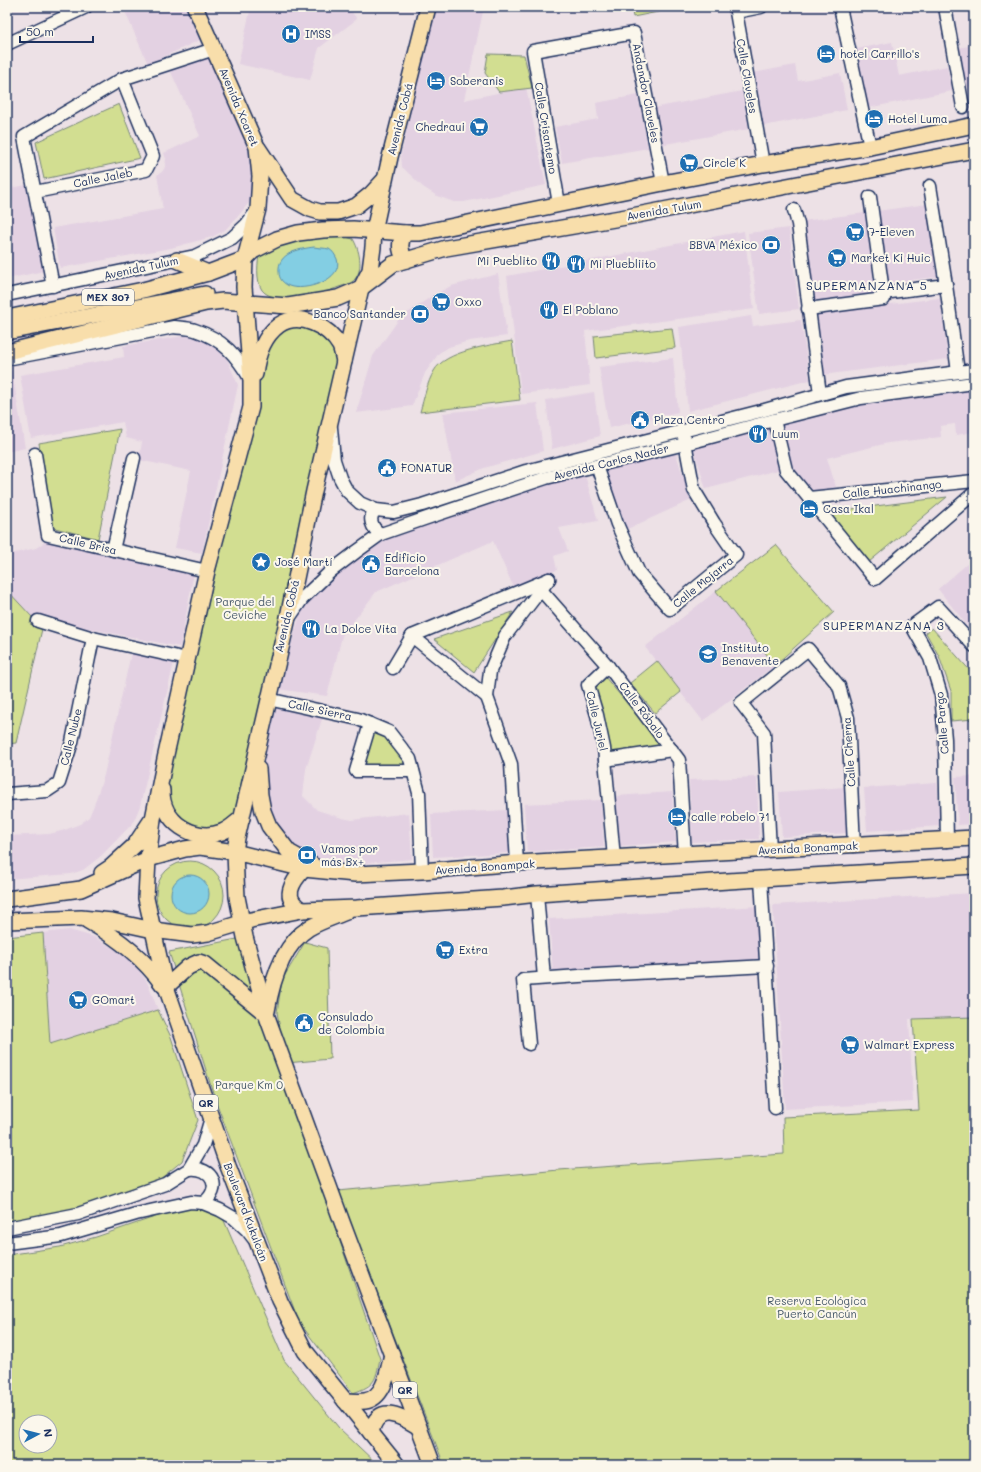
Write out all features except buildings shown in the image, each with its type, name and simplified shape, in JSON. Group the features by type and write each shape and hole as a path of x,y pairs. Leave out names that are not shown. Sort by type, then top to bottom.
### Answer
{"main road":[{"name":"Avenida Xcaret","path":"195,7 257,147 260,176 258,209 245,259 244,303"},
{"name":"Avenida Cobá","path":"242,922 237,897 235,852 268,700 287,622 314,490 361,288 370,270 374,231 428,7"},
{"path":"374,231 420,233 663,183 762,164 870,147 974,125"},
{"path":"257,147 292,199 315,211 338,212 356,206 371,194 386,178"},
{"name":"Avenida Tulum","path":"7,352 206,303 223,301 288,306 338,298 361,288 393,264 446,248 640,214 974,150"},
{"name":"Avenida Tulum","path":"7,318 144,290 208,273 245,259 253,251 277,239 298,233 353,229 374,231"},
{"path":"405,233 400,247 406,260"},
{"path":"177,260 208,273"},
{"name":"MEX 307","path":"7,332 197,295 220,294 244,303"},
{"path":"244,303 251,381 251,407"},
{"path":"178,934 161,922 148,907 146,888 152,819 207,571 251,407 257,360 269,334 280,325 290,320 305,321 320,325 332,334 341,347 344,364"},
{"path":"256,754 260,795 263,811 269,826 290,852 326,872"},
{"path":"162,770 162,795 165,809 171,818 185,830 201,835 214,834 228,829 242,818"},
{"path":"81,889 111,867 135,844 152,819"},
{"name":"Avenida Bonampak","path":"7,899 81,889 148,859 200,847 235,852 304,869 355,874 614,858 947,841 974,838"},
{"path":"212,848 232,868 236,877"},
{"path":"146,888 156,870 173,852"},
{"path":"7,921 81,918 112,921 154,930 192,935 208,933 242,922 302,910 357,908 503,898 537,894 974,866"},
{"path":"302,910 293,903 290,893 295,878 304,869"},
{"path":"216,930 234,908 237,897"},
{"name":"Boulevard Kukulcán","path":"148,907 166,989 228,1166 280,1301 305,1351 397,1465"},
{"path":"81,918 108,932 124,944 155,973 166,989 188,967 200,962 205,964 223,978 266,1014 269,997 278,968 299,936 318,923 357,908"},
{"name":"QR","path":"242,922 266,1014 433,1465"},
{"path":"345,1401 367,1401 377,1395 383,1387 392,1354"},
{"path":"371,1433 373,1425 378,1418 385,1414 397,1415 419,1427"}],"street":[{"path":"7,44 86,7"},
{"name":"Calle Claveles","path":"761,7 736,12 762,164"},
{"path":"840,7 870,147"},
{"path":"945,7 963,107"},
{"name":"Andandor Claveles","path":"533,51 634,33 663,183"},
{"path":"53,286 24,137 122,79 214,50"},
{"name":"Calle Crisantemo","path":"533,51 560,204"},
{"name":"Calle Jaleb","path":"35,192 146,170 153,156 122,79"},
{"path":"930,186 958,372"},
{"path":"808,309 884,300 870,197"},
{"name":"Avenida Tulum","path":"7,295 195,256 232,238 246,225 258,209"},
{"path":"794,210 798,224 820,394"},
{"path":"883,293 946,285"},
{"path":"7,359 174,327 194,329 212,337 229,349 251,381"},
{"name":"Avenida Carlos Nader","path":"330,421 334,460 340,478 347,491 360,503 376,510 394,512 422,505 526,471 846,387 974,370"},
{"name":"Avenida Carlos Nader","path":"287,622 302,599 331,571 381,534 426,518 546,478 685,444 861,398 974,383"},
{"path":"774,420 786,470 875,579 974,493"},
{"name":"Calle Mojarra","path":"597,466 617,524 639,573 670,609 736,555 694,490 682,431"},
{"name":"Calle Brisa","path":"35,454 48,535 207,571"},
{"path":"113,550 134,458"},
{"name":"Calle Huachinango","path":"809,498 974,481"},
{"path":"376,510 372,514 371,521 374,529 381,534"},
{"path":"393,668 412,636 549,578 506,636 490,671 487,697 511,764 517,864"},
{"name":"Calle Róbalo","path":"541,590 608,666 680,760 685,855"},
{"name":"Calle Pargo","path":"947,841 945,739 942,695 930,658 912,626 938,607 974,646"},
{"path":"38,621 93,638 187,659"},
{"path":"412,636 487,697"},
{"name":"Calle Nube","path":"7,794 47,791 59,783 72,742 93,638"},
{"name":"Calle Cherna","path":"770,850 764,733 741,703 808,649 839,686 848,718 854,846"},
{"name":"Calle Juriel","path":"608,666 588,685 597,715 605,760 614,858"},
{"name":"Calle Sierra","path":"268,700 358,719 389,732 410,759 420,794 422,871"},
{"path":"370,724 356,771 413,771"},
{"name":"Calle Juriel","path":"605,760 672,750"},
{"path":"761,879 775,1108"},
{"path":"537,894 544,978"},
{"path":"529,1044 523,980 767,966"},
{"path":"189,1169 203,1145 211,1118"},
{"path":"7,1228 78,1214 165,1184 189,1169 197,1168 205,1170 213,1183 213,1191 209,1198 203,1203"},
{"path":"7,1243 61,1236 136,1214 192,1202 203,1203 234,1218 258,1243"}],"shaded area":[{"path":"123,7 187,7 202,39 148,64"},
{"name":"IMSS","path":"251,7 348,7 357,19 319,48 310,80 238,64"},
{"path":"434,7 484,7 464,100 526,87 546,185 464,202 454,202 437,196 423,187 402,167 401,155"},
{"path":"892,42 899,76 947,66 952,91 863,109 852,50"},
{"path":"974,45 974,86 965,87 958,48"},
{"path":"208,52 250,143 256,183 251,200 225,230 212,237 171,248 60,268 53,228 163,209 157,175 162,172 165,167 166,159 164,153 200,136 170,70"},
{"path":"795,65 798,81 840,73 847,110 763,126 753,73"},
{"path":"742,91 749,129 660,145 653,108"},
{"path":"638,95 648,148 562,163 555,127 598,119 596,103"},
{"path":"31,184 48,270 7,279 7,189"},
{"path":"928,204 937,277 886,283 877,211"},
{"path":"865,213 876,298 812,306 802,221"},
{"path":"789,228 799,309 759,314 748,233"},
{"path":"744,231 754,309 585,331 590,385 521,394 507,276"},
{"path":"498,274 507,336 469,341 449,347 439,353 425,373 412,406 356,413 373,356 399,319 432,296 451,286"},
{"path":"940,298 948,359 822,375 815,313"},
{"path":"751,316 753,326 801,320 810,380 688,411 679,327"},
{"path":"195,334 209,340 227,359 238,385 202,553 175,548 191,471 139,460 142,442 126,438 123,422 31,438 20,375 124,357 123,346"},
{"path":"673,358 678,412 609,428 599,367"},
{"path":"12,371 25,448 7,452 7,372"},
{"path":"974,387 974,432 956,435 955,424 940,426 941,437 888,443 827,458 836,487 812,492 792,465 782,423 862,402"},
{"path":"594,392 600,436 552,449 546,400"},
{"path":"537,403 543,451 484,468 455,481 443,413"},
{"path":"770,426 782,469 706,489 693,446"},
{"path":"675,451 691,500 625,530 603,471"},
{"path":"585,475 598,521 559,528 568,551 554,556 557,570 513,586 493,541 376,592 342,636 327,696 278,689 304,601 335,571 384,537 540,485"},
{"path":"51,538 195,567 180,647 32,617 7,590 7,555 36,548"},
{"path":"974,558 974,634 938,589"},
{"name":"Instituto Benavente","path":"716,591 775,665 703,721 645,647"},
{"path":"132,649 175,658 140,806 133,823 101,856 83,870 71,874 7,879 7,836 49,834 80,824 89,817 104,775"},
{"path":"275,705 323,716 306,769 303,796 317,810 352,820 409,813 412,859 365,863 324,862 288,846 266,811 262,769"},
{"path":"974,776 974,824 958,825 955,777"},
{"path":"757,777 759,839 692,842 689,780"},
{"path":"937,783 940,826 867,831 864,788"},
{"path":"845,787 848,833 782,837 779,792"},
{"path":"672,792 676,842 620,846 616,796"},
{"path":"601,800 604,847 527,852 524,804"},
{"path":"507,810 510,853 433,857 431,814"},
{"path":"974,893 974,1017 909,1019 913,1102 785,1109 773,905"},
{"path":"759,906 762,961 553,974 549,919"},
{"path":"69,930 94,937 119,952 136,966 147,982 158,1010 50,1044 43,933"}],"green space":[{"path":"631,7 683,7 633,17"},
{"path":"488,54 524,55 532,88 499,92 485,73"},
{"path":"119,104 140,158 44,179 36,142"},
{"path":"342,236 353,239 359,253 360,264 358,275 352,282 323,293 291,298 272,296 262,290 258,276 259,256 285,242 315,237"},
{"name":"Parque del Ceviche","path":"292,325 309,325 327,334 339,361 236,812 216,831 194,831 163,801 265,352 272,339"},
{"path":"672,328 675,348 596,358 594,336"},
{"path":"512,341 520,400 420,412 429,380 440,364 448,358 469,350"},
{"path":"120,429 98,539 51,527 39,443"},
{"path":"947,497 869,562 828,512"},
{"path":"776,545 834,612 775,665 716,591"},
{"path":"7,590 32,617 30,624 42,629 16,743 7,744"},
{"path":"513,612 474,672 434,639"},
{"path":"932,628 974,675 974,719 951,721 951,691 939,656 926,633"},
{"path":"657,661 681,692 655,713 630,683"},
{"path":"605,677 665,749 608,756 592,688"},
{"path":"374,730 387,734 411,768 360,768"},
{"path":"183,861 197,861 209,867 218,876 224,888 222,908 214,919 203,927 197,929 183,929 177,927 166,919 158,908 156,902 156,888 158,882 166,871 177,863"},
{"path":"43,933 50,1044 158,1010 171,1037 198,1120 182,1161 159,1180 59,1217 7,1222 7,937"},
{"name":"Parque Km 0","path":"237,939 380,1359 377,1372 370,1385 353,1393 299,1322 215,1099 169,952"},
{"path":"305,942 327,948 330,1059 286,1063 277,1012 282,980"},
{"name":"Reserva Ecológica Puerto Cancún","path":"974,1017 974,1465 444,1465 338,1191 559,1170 784,1154 783,1117 919,1110 913,1019"},
{"path":"193,1204 219,1209 284,1360 339,1428 378,1465 7,1465 7,1255 60,1247 96,1237"}],"water":[{"path":"314,247 329,249 333,252 337,259 338,266 335,273 321,283 313,286 296,287 285,284 279,274 279,266 285,256 302,249"},
{"path":"190,875 203,881 209,894 203,907 190,913 177,907 171,894 177,881"}],"place":[{"name":"IMSS","path":"291,34"},
{"name":"hotel Carrillo's","path":"826,54"},
{"name":"Soberanis","path":"436,81"},
{"name":"Hotel Luma","path":"874,119"},
{"name":"Chedraui","path":"479,127"},
{"name":"Circle K","path":"689,163"},
{"name":"7-Eleven","path":"855,232"},
{"name":"BBVA México","path":"771,245"},
{"name":"Market Ki Huic","path":"837,258"},
{"name":"Mi Pueblito","path":"551,261"},
{"name":"Mi Pluebliito","path":"576,264"},
{"name":"Oxxo","path":"441,302"},
{"name":"El Poblano","path":"549,310"},
{"name":"Banco Santander","path":"420,314"},
{"name":"Plaza Centro","path":"640,420"},
{"name":"Luum","path":"758,434"},
{"name":"FONATUR","path":"387,468"},
{"name":"Casa Ikal","path":"809,509"},
{"name":"José Martí","path":"261,562"},
{"name":"Edificio Barcelona","path":"371,564"},
{"name":"La Dolce Vita","path":"311,629"},
{"name":"Instituto Benavente","path":"708,654"},
{"name":"calle robelo 71","path":"677,817"},
{"name":"Vamos por más Bx+","path":"307,855"},
{"name":"Extra","path":"445,950"},
{"name":"GOmart","path":"78,1000"},
{"name":"Consulado de Colombia","path":"304,1023"},
{"name":"Walmart Express","path":"850,1045"}],"district":[{"name":"SUPERMANZANA 5","path":"867,286"},
{"name":"SUPERMANZANA 3","path":"884,626"}]}
